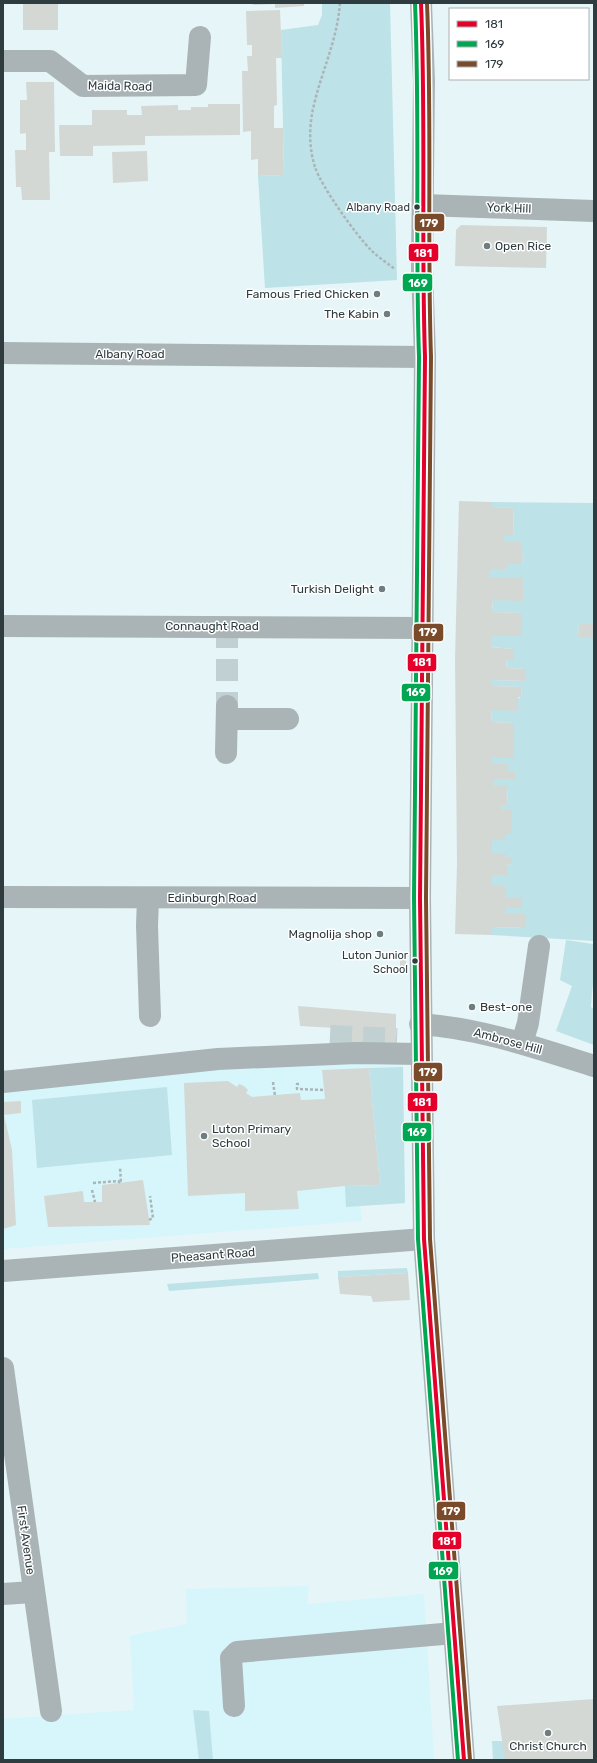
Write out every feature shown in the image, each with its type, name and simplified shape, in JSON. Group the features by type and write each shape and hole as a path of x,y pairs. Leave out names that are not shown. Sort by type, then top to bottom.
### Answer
{"street":[{"path":"421,3 424,81 422,269 425,357 420,1039 424,1239 464,1760"},
{"name":"Maida Road","path":"3,61 50,61 83,86 196,85 200,37"},
{"name":"York Hill","path":"423,205 594,211"},
{"name":"Albany Road","path":"3,353 425,357"},
{"name":"Connaught Road","path":"3,626 422,628"},
{"path":"226,753 227,713 288,719"},
{"name":"Edinburgh Road","path":"3,897 420,898"},
{"path":"148,898 147,926 150,1016"},
{"path":"522,1044 528,1023 539,946"},
{"name":"Ambrose Hill","path":"420,1039 448,1026 522,1044 594,1066"},
{"path":"397,1039 420,1039"},
{"path":"3,1082 218,1060 356,1053 420,1039"},
{"name":"Pheasant Road","path":"3,1272 424,1239"},
{"name":"First Avenue","path":"3,1368 51,1711"},
{"path":"3,1594 34,1592"},
{"path":"234,1706 231,1658 237,1652 454,1632"}],"path":[{"path":"340,3 337,30 313,110 310,146 316,168 335,202 371,250 397,271"},
{"path":"93,1183 118,1180 121,1183 120,1167"},
{"path":"92,1190 95,1202"},
{"path":"149,1220 153,1218 150,1196"}],"shaded area":[{"path":"322,3 390,3 397,280 265,288 258,176 284,175 281,30 318,25 322,15"},
{"path":"492,502 594,503 594,624 579,624 578,636 594,637 594,941 492,935 492,927 526,928 526,915 506,914 506,908 522,908 522,897 506,897 506,886 492,886 492,875 507,865 512,864 512,858 506,858 505,853 492,853 492,840 506,840 506,834 512,834 512,810 501,810 501,805 507,805 508,786 493,786 493,779 515,779 515,772 507,771 507,764 492,764 492,758 514,758 514,723 491,722 492,710 521,697 522,687 492,686 492,680 526,681 526,669 506,668 507,660 514,660 514,649 491,647 491,636 522,636 522,613 492,612 493,600 523,600 523,578 490,577 490,569 507,569 507,564 522,564 523,553 521,553 521,542 504,542 504,536 513,536 514,508 492,507"},
{"path":"566,940 593,944 593,982 591,1007 594,1009 594,1045 556,1031 572,986 560,980"},
{"name":"Luton Primary School","path":"402,1046 405,1203 360,1206 362,1221 3,1249 3,1070 123,1061"},
{"path":"403,1067 405,1203 346,1207 345,1186 380,1185 369,1068"},
{"path":"167,1087 172,1155 37,1168 32,1100"},
{"path":"407,1268 408,1273 338,1277 338,1271"},
{"path":"318,1273 319,1279 169,1291 167,1284"},
{"path":"309,1586 307,1604 424,1594 434,1760 3,1760 3,1719 134,1710 130,1636 187,1624 186,1589"},
{"path":"193,1710 209,1711 213,1760 199,1760"},
{"path":"492,1741 507,1741 508,1760 493,1760"}],"building":[{"path":"23,3 58,3 58,30 23,30"},
{"path":"252,3 304,3 304,6 275,8 275,4 253,5"},
{"path":"280,10 282,58 276,58 277,105 274,106 274,128 283,128 284,175 258,176 258,159 251,160 251,131 243,132 242,71 248,71 247,56 252,56 252,45 247,45 246,11"},
{"path":"26,82 54,82 55,152 49,152 50,200 22,200 21,187 16,187 15,150 26,150 26,133 20,134 20,100 27,100"},
{"path":"208,104 240,104 240,135 145,136 145,145 93,146 93,156 60,156 59,125 92,125 92,110 127,110 127,115 142,115 141,106 178,105 178,110 191,110 191,107 208,107"},
{"path":"147,151 148,181 113,183 112,152"},
{"path":"461,225 547,227 546,268 455,266 456,230"},
{"path":"459,501 492,502 492,507 514,508 513,536 504,536 504,542 521,542 521,553 523,553 522,564 507,564 507,569 490,569 490,577 523,577 523,601 493,600 492,612 522,613 522,636 491,636 491,647 514,649 514,660 507,660 506,668 526,669 526,681 492,680 492,686 522,687 521,697 518,697 518,711 492,710 491,722 514,723 514,758 492,758 492,764 507,764 507,771 515,771 515,779 493,779 493,786 508,786 507,805 501,805 501,810 512,810 512,834 506,834 506,840 492,840 492,853 506,853 506,858 512,858 512,864 507,865 507,875 492,875 492,886 506,886 506,897 522,897 522,908 506,908 506,914 526,914 526,928 492,927 492,935 455,934 457,864 455,659"},
{"path":"579,624 594,624 594,637 578,637"},
{"path":"400,952 406,952 406,972 400,972"},
{"path":"298,1006 396,1014 396,1046 337,1048 335,1028 300,1026"},
{"path":"369,1068 380,1185 345,1186 297,1191 299,1209 245,1211 245,1193 188,1196 184,1083 228,1081 237,1087 239,1084 244,1086 248,1090 246,1093 252,1097 300,1093 301,1100 325,1099 322,1070"},
{"path":"21,1101 21,1113 4,1115 12,1150 16,1225 3,1229 3,1102"},
{"path":"143,1180 150,1225 48,1227 44,1196 83,1191 84,1202 102,1202 102,1185"},
{"path":"408,1273 410,1300 373,1302 371,1296 340,1294 338,1277"},
{"name":"Christ Church","path":"594,1699 594,1760 505,1760 497,1706"}],"tunnel":[{"path":"227,626 227,706"},
{"path":"330,1036 397,1039"}],"transit line":[{"name":"169","path":"415,3 419,357 414,898 418,1239 458,1760"},
{"name":"181","path":"421,3 425,357 420,898 424,1239 464,1760"},
{"name":"179","path":"427,3 431,357 426,898 430,1239 470,1760"}],"place":[{"name":"Albany Road","path":"417,207"},
{"name":"Open Rice","path":"487,246"},
{"name":"Famous Fried Chicken","path":"377,294"},
{"name":"The Kabin","path":"387,314"},
{"name":"Turkish Delight","path":"382,589"},
{"name":"Magnolija shop","path":"380,934"},
{"name":"Luton Junior School","path":"415,961"},
{"name":"Best-one","path":"472,1007"},
{"name":"Luton Primary School","path":"204,1136"},
{"name":"Christ Church","path":"548,1733"}]}
